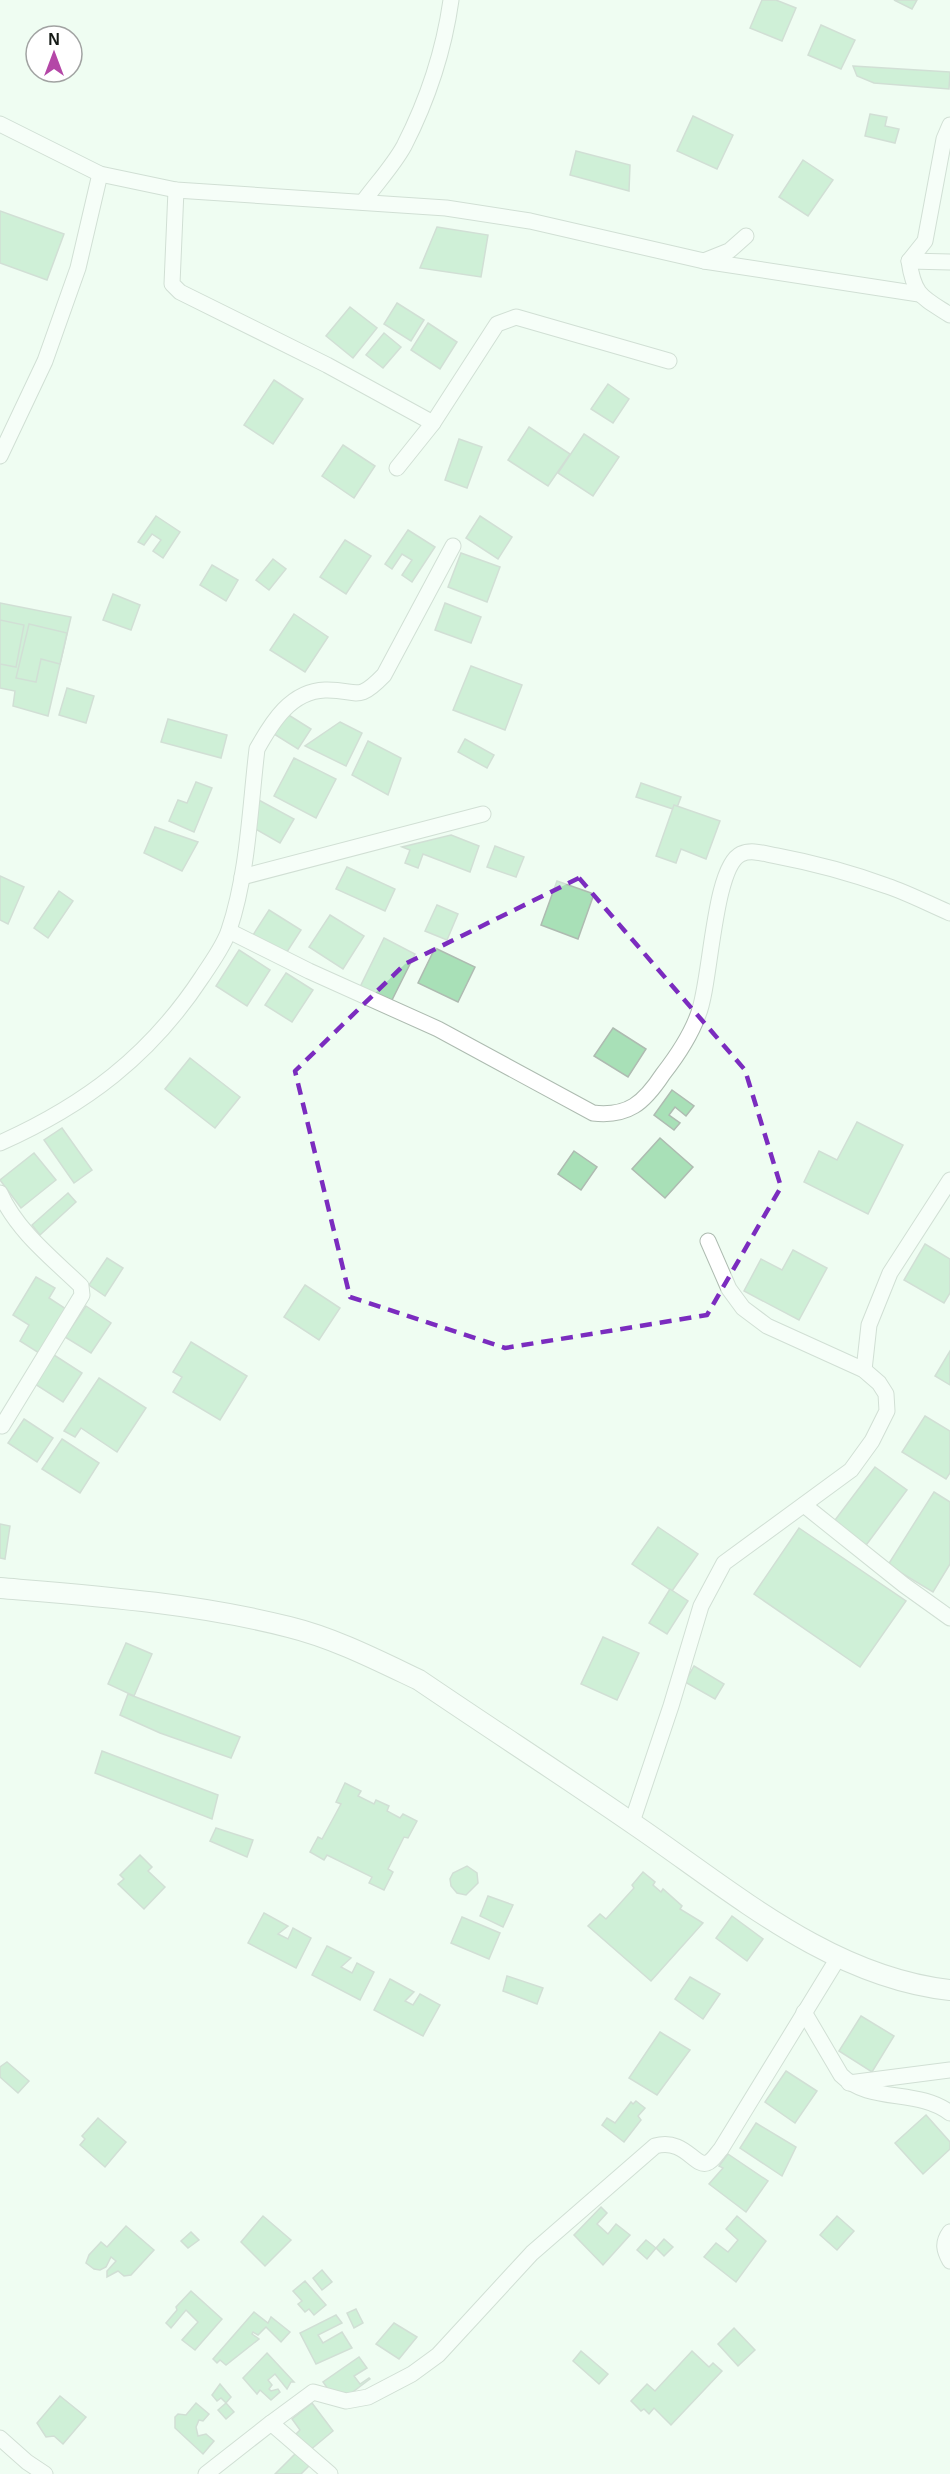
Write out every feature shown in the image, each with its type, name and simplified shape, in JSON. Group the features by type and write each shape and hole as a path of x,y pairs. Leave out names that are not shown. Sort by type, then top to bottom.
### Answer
{"street":[{"path":"363,202 403,147 436,69 451,0"},
{"path":"0,124 100,174 176,190 446,208 530,221 704,261 919,294 950,315"},
{"path":"919,294 912,282 909,261 925,241 944,139 950,125"},
{"path":"0,456 45,361 71,288 78,268 100,174"},
{"path":"176,190 172,284 180,292 327,365 433,423"},
{"path":"704,261 729,251 746,236"},
{"path":"909,261 950,262"},
{"path":"398,468 433,423 497,324 504,320 516,317 669,361"},
{"path":"0,1143 42,1124 90,1095 140,1053 185,1002 229,931 242,877 257,749 266,732 284,707 308,693 326,690 357,695 371,688 384,675 453,546"},
{"path":"242,877 483,814"},
{"path":"229,931 309,971 438,1029 593,1113 613,1115 632,1107 651,1091 682,1047 699,1014 722,890 731,863 740,854 754,852 813,863 889,886 950,913"},
{"path":"864,1370 869,1324 890,1273 950,1180"},
{"path":"0,1193 6,1207 27,1234 81,1286 82,1290 82,1295 2,1426"},
{"path":"632,1822 671,1706 701,1606 724,1563 851,1470 872,1441 887,1411 886,1394 879,1383 864,1370 767,1326 743,1308 729,1289 708,1241"},
{"path":"804,1505 904,1585 950,1618"},
{"path":"0,1587 140,1600 215,1613 290,1627 353,1649 419,1680 632,1822 803,1941 877,1974 918,1987 950,1990"},
{"path":"206,2474 313,2392 346,2401 368,2397 412,2374 438,2355 532,2253 655,2146 666,2143 674,2144 700,2163 711,2161 838,1958"},
{"path":"804,2012 841,2074 849,2083 864,2090 910,2097 940,2106 950,2113"},
{"path":"849,2083 950,2070"},
{"path":"950,2232 945,2238 944,2250 950,2261"},
{"path":"272,2423 330,2474"},
{"path":"0,2438 27,2462 45,2474"}],"highlighted area":[{"path":"579,878 745,1070 781,1187 707,1315 505,1348 350,1297 295,1071 405,964"}],"building":[{"path":"762,0 776,0 796,8 782,41 750,28"},
{"path":"894,0 917,0 912,9"},
{"path":"821,25 855,40 841,69 808,55"},
{"path":"853,66 950,72 949,89 874,83 857,76"},
{"path":"870,114 887,117 885,126 899,129 895,143 865,136"},
{"path":"693,116 733,135 717,169 677,151"},
{"path":"576,151 630,165 629,191 570,175"},
{"path":"803,160 833,180 808,216 779,197"},
{"path":"0,211 64,234 47,280 0,263"},
{"path":"437,227 488,235 481,277 420,268"},
{"path":"397,303 424,320 411,341 384,324"},
{"path":"350,307 377,328 353,358 326,336"},
{"path":"428,323 457,342 440,369 411,350"},
{"path":"384,333 401,347 383,368 366,355"},
{"path":"274,380 303,399 273,444 244,425"},
{"path":"608,384 629,399 613,423 591,409"},
{"path":"529,427 570,454 548,486 508,460"},
{"path":"584,434 619,457 593,496 558,473"},
{"path":"459,439 482,447 467,488 445,480"},
{"path":"343,445 375,466 354,498 322,476"},
{"path":"156,516 180,532 163,558 153,551 161,540 152,534 144,545 138,542"},
{"path":"480,516 512,537 498,559 466,538"},
{"path":"408,530 435,547 412,582 402,575 412,560 402,554 392,569 385,564"},
{"path":"345,540 371,556 346,594 320,577"},
{"path":"461,553 500,567 487,602 448,587"},
{"path":"273,559 286,569 269,590 256,580"},
{"path":"212,565 238,580 226,601 200,585"},
{"path":"113,594 140,605 131,630 103,620"},
{"path":"0,603 71,617 48,716 13,706 15,691 0,688"},
{"path":"445,603 481,617 471,643 435,630"},
{"path":"294,614 328,637 305,672 270,650"},
{"path":"0,620 24,625 16,667 0,664"},
{"path":"29,624 67,633 60,664 41,659 36,682 16,678"},
{"path":"471,666 522,685 505,730 453,710"},
{"path":"67,688 94,696 86,723 59,715"},
{"path":"287,714 311,729 298,749 274,734"},
{"path":"168,719 227,735 221,758 161,742"},
{"path":"340,722 362,733 346,766 305,746"},
{"path":"465,739 494,755 487,768 458,752"},
{"path":"368,741 401,758 388,795 352,775"},
{"path":"294,758 336,779 316,818 274,796"},
{"path":"196,782 212,788 194,832 169,821 178,800 187,803"},
{"path":"641,783 681,797 676,810 636,797"},
{"path":"255,798 294,819 280,843 252,827"},
{"path":"674,805 720,821 706,859 681,849 676,863 656,856"},
{"path":"155,827 198,842 182,871 144,853"},
{"path":"451,835 479,846 470,872 423,854 418,868 405,863 410,850 402,847"},
{"path":"495,846 524,857 516,877 487,867"},
{"path":"347,867 395,889 385,911 336,889"},
{"path":"0,876 24,887 8,924 0,920"},
{"path":"557,881 594,894 578,939 541,925"},
{"path":"59,891 73,901 48,938 34,928"},
{"path":"437,905 458,914 447,940 425,931"},
{"path":"269,910 301,930 285,955 253,935"},
{"path":"330,915 364,936 343,969 309,947"},
{"path":"384,938 415,954 391,1002 360,987"},
{"path":"435,948 475,967 458,1002 418,983"},
{"path":"239,950 270,970 247,1006 216,986"},
{"path":"286,973 313,990 292,1022 265,1005"},
{"path":"613,1028 646,1049 628,1077 594,1056"},
{"path":"190,1058 240,1097 215,1128 165,1089"},
{"path":"672,1090 694,1106 686,1116 675,1107 669,1115 680,1123 674,1130 654,1115"},
{"path":"857,1122 903,1145 868,1214 804,1182 819,1151 837,1160"},
{"path":"62,1128 92,1170 74,1183 44,1140"},
{"path":"660,1138 693,1167 665,1198 632,1169"},
{"path":"574,1151 597,1167 581,1190 558,1174"},
{"path":"34,1153 56,1180 21,1208 0,1180"},
{"path":"68,1193 76,1202 40,1235 32,1225"},
{"path":"925,1244 950,1259 950,1293 944,1303 904,1280"},
{"path":"793,1250 827,1268 799,1320 744,1291 761,1259 782,1270"},
{"path":"107,1258 123,1268 105,1296 89,1285"},
{"path":"36,1277 55,1288 49,1298 66,1309 39,1353 20,1341 29,1325 13,1315"},
{"path":"305,1285 340,1308 319,1340 284,1317"},
{"path":"86,1306 111,1323 91,1353 65,1337"},
{"path":"191,1342 247,1376 220,1420 173,1392 182,1377 173,1372"},
{"path":"950,1351 950,1385 935,1376"},
{"path":"54,1355 82,1373 63,1402 35,1384"},
{"path":"99,1378 146,1408 117,1452 81,1428 75,1437 64,1431"},
{"path":"925,1416 950,1431 950,1473 946,1479 902,1452"},
{"path":"24,1419 53,1438 37,1462 8,1443"},
{"path":"62,1439 99,1463 80,1493 42,1469"},
{"path":"875,1467 907,1490 864,1548 832,1524"},
{"path":"934,1492 950,1502 950,1564 933,1592 888,1565"},
{"path":"0,1524 10,1526 5,1559 0,1558"},
{"path":"658,1527 698,1554 672,1591 632,1564"},
{"path":"799,1528 906,1601 860,1667 754,1594"},
{"path":"670,1589 688,1601 667,1634 649,1623"},
{"path":"603,1637 639,1653 617,1700 581,1684"},
{"path":"126,1643 152,1654 134,1696 108,1684"},
{"path":"694,1666 724,1684 715,1699 685,1682"},
{"path":"128,1694 240,1737 231,1758 160,1733 120,1715"},
{"path":"102,1751 218,1795 212,1819 95,1773"},
{"path":"345,1783 361,1791 358,1796 374,1804 376,1800 389,1806 387,1811 400,1818 403,1814 417,1821 408,1838 404,1837 388,1869 393,1872 384,1890 369,1883 372,1877 327,1855 324,1860 310,1852 318,1837 322,1839 341,1804 336,1802"},
{"path":"216,1828 253,1840 247,1857 210,1841"},
{"path":"140,1855 152,1867 148,1871 165,1887 144,1909 118,1884 124,1879 120,1875"},
{"path":"467,1866 477,1873 478,1883 466,1895 457,1893 451,1886 450,1879 453,1873"},
{"path":"643,1872 655,1882 653,1885 661,1892 663,1889 682,1906 680,1909 703,1923 651,1981 588,1926 600,1914 606,1919 634,1888 632,1885"},
{"path":"488,1896 513,1905 503,1927 480,1916"},
{"path":"264,1913 288,1926 278,1934 288,1939 293,1928 311,1938 296,1968 248,1943"},
{"path":"732,1916 763,1939 747,1961 716,1938"},
{"path":"462,1917 500,1933 489,1959 451,1943"},
{"path":"327,1946 351,1958 341,1967 352,1973 357,1963 374,1972 360,2000 312,1975"},
{"path":"507,1976 543,1988 537,2004 503,1991"},
{"path":"690,1977 720,1994 703,2019 675,1999"},
{"path":"390,1979 414,1992 405,2001 413,2005 420,1994 440,2005 423,2036 374,2010"},
{"path":"861,2016 894,2036 872,2072 839,2051"},
{"path":"660,2032 690,2050 657,2095 629,2078"},
{"path":"7,2062 29,2081 18,2093 0,2077 0,2067"},
{"path":"786,2071 817,2091 795,2123 765,2102"},
{"path":"636,2101 645,2108 638,2116 641,2120 624,2142 602,2125 607,2118 615,2123 631,2102 633,2104"},
{"path":"926,2115 950,2142 950,2149 923,2174 895,2143"},
{"path":"98,2118 126,2142 105,2167 80,2145 85,2139 82,2136"},
{"path":"756,2123 796,2147 782,2176 740,2148"},
{"path":"728,2154 768,2181 746,2212 709,2184 723,2168 719,2166"},
{"path":"601,2207 607,2213 597,2224 608,2234 616,2224 630,2235 603,2265 574,2235"},
{"path":"263,2216 291,2240 265,2266 241,2242"},
{"path":"737,2216 766,2241 736,2282 704,2257 716,2243 728,2252 738,2240 726,2229"},
{"path":"837,2216 854,2231 837,2250 820,2235"},
{"path":"126,2226 154,2250 131,2275 124,2276 118,2271 107,2277 107,2271 116,2261 111,2257 106,2267 100,2270 86,2263 89,2255 101,2242 107,2247"},
{"path":"191,2232 199,2240 188,2248 181,2241"},
{"path":"664,2239 673,2247 664,2256 656,2248"},
{"path":"646,2240 656,2248 647,2259 637,2250"},
{"path":"322,2270 332,2282 322,2290 313,2278"},
{"path":"305,2281 326,2305 314,2315 309,2309 305,2312 298,2304 302,2301 293,2291"},
{"path":"191,2291 222,2319 195,2350 182,2340 198,2322 186,2310 171,2328 166,2323 177,2310 176,2307"},
{"path":"356,2309 363,2323 354,2328 347,2313"},
{"path":"254,2312 268,2323 271,2317 290,2332 281,2342 266,2327 258,2335 253,2332 252,2334 259,2339 226,2365 220,2360 217,2363 213,2359"},
{"path":"336,2315 342,2323 318,2335 323,2343 342,2332 352,2348 316,2364 300,2333"},
{"path":"394,2323 417,2337 399,2359 376,2344"},
{"path":"734,2328 755,2350 738,2366 718,2344"},
{"path":"581,2351 608,2374 599,2384 573,2361"},
{"path":"692,2351 709,2367 713,2363 722,2371 671,2425 654,2408 649,2414 644,2409 641,2411 631,2401 647,2384 655,2391"},
{"path":"267,2353 294,2382 291,2382 287,2389 275,2374 268,2380 272,2385 269,2389 271,2391 278,2389 280,2392 271,2400 260,2390 257,2394 243,2378"},
{"path":"359,2357 367,2368 354,2376 360,2384 370,2379 350,2394 330,2392 323,2382"},
{"path":"220,2384 231,2397 226,2403 221,2398 217,2401 212,2395"},
{"path":"60,2396 86,2417 63,2444 54,2436 46,2437 37,2423"},
{"path":"196,2403 209,2414 203,2421 199,2420 196,2427 198,2436 206,2434 214,2441 203,2454 175,2428 175,2417 178,2414 186,2415"},
{"path":"226,2403 234,2412 226,2419 218,2410"},
{"path":"312,2403 333,2431 309,2451 296,2434 300,2430 292,2419"},
{"path":"296,2453 309,2466 301,2474 275,2474"}]}
